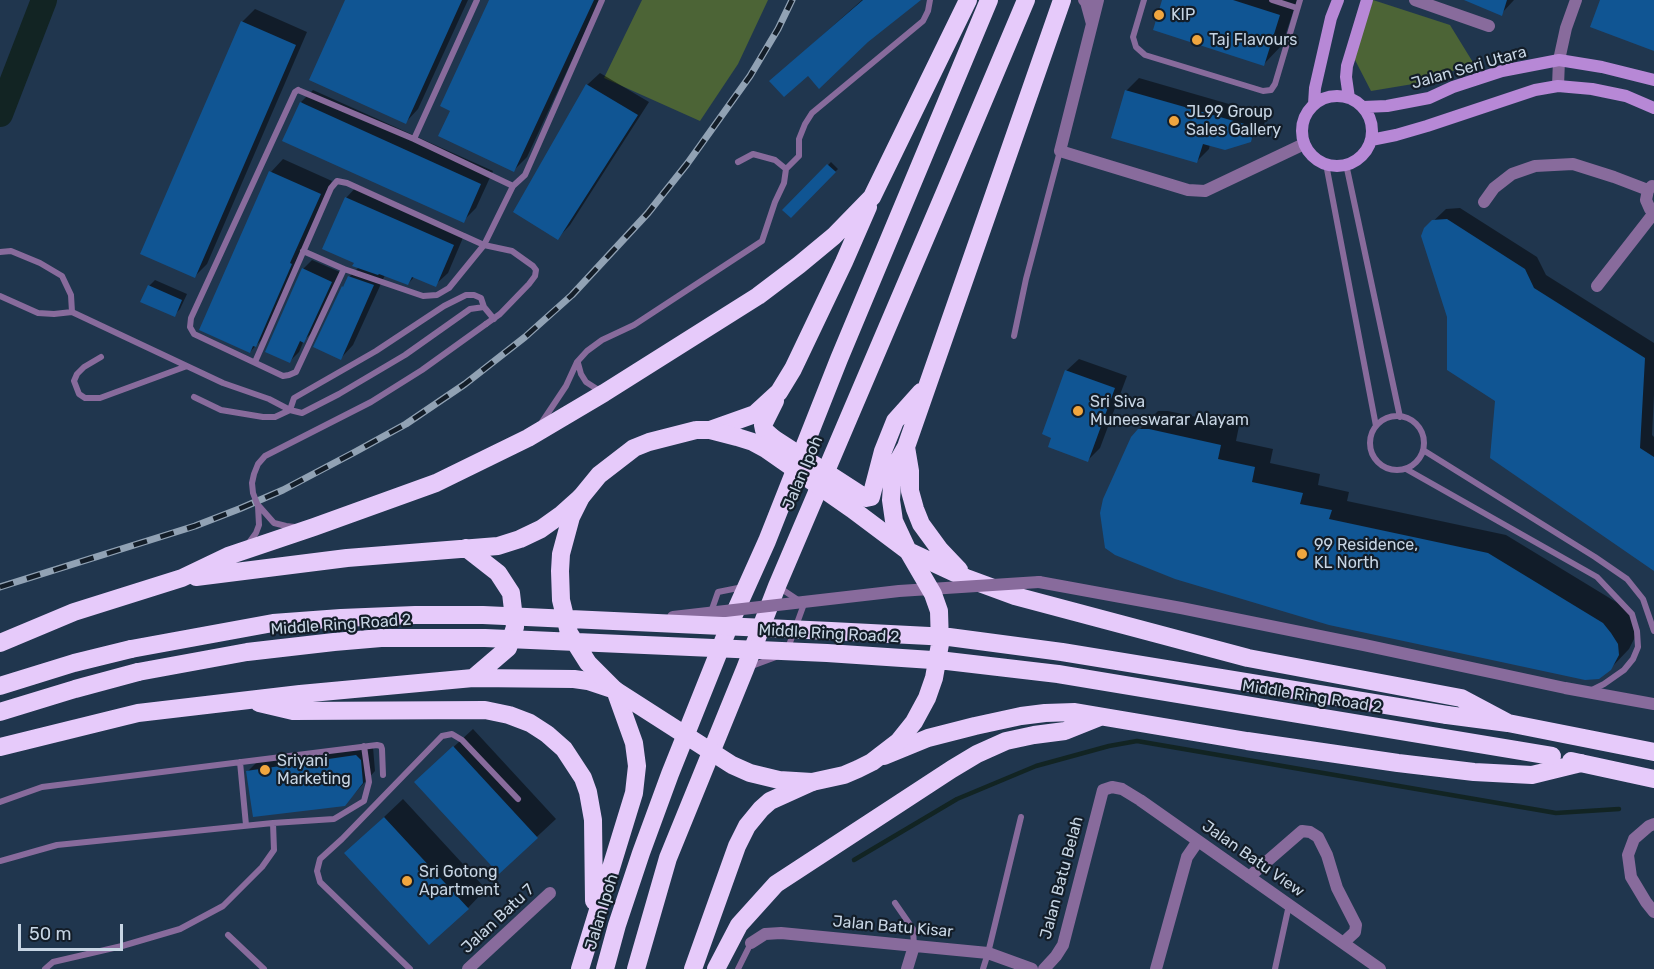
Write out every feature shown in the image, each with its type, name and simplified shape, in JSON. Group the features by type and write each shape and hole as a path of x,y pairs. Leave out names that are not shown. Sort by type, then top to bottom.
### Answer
{"highway":[{"path":"928,384 895,421 883,451 871,497 866,498 861,495 764,430 763,425 844,262 872,197 968,0"},
{"name":"Jalan Ipoh","path":"605,969 617,925 670,774 767,541 839,359 989,0"},
{"name":"Jalan Ipoh","path":"636,969 668,858 777,586 1026,0"},
{"path":"872,762 898,742 914,722 927,698 934,678 940,644 939,611 933,594 894,521 891,500 893,470 906,447 1062,0"},
{"path":"0,643 74,612 182,578 228,556 436,483 528,438 758,296 825,243 872,197"},
{"path":"182,578 327,560 498,546 541,529 562,514 581,497 599,475 634,448 686,432 710,430 755,414 779,392"},
{"path":"710,430 753,442 766,449 908,550 966,579 1015,596 1248,658 1461,698 1508,723"},
{"path":"906,447 910,471 910,491 921,524 966,579"},
{"path":"581,497 571,517 561,554 561,600 568,633 588,663 615,690 732,765 750,773 779,780 812,782"},
{"path":"466,549 498,573 511,593 515,627 508,648 473,678"},
{"name":"Middle Ring Road 2","path":"0,686 74,663 131,649 273,623 415,615 483,615 949,638 1062,652 1508,723 1654,752"},
{"name":"Middle Ring Road 2","path":"0,712 138,672 246,652 381,638 485,638 849,654 947,661 1058,674 1552,756 1654,778"},
{"path":"0,747 138,713 300,694 473,678 574,679 615,690 631,729 634,743 637,766 634,793 580,969"},
{"path":"245,700 293,711 484,710 509,715 530,723 564,749 583,778 588,792 593,820 594,922"},
{"path":"693,969 737,846 747,826 770,801 812,782 844,775 928,738 1021,716 1045,712 1075,712 1363,758 1474,772 1532,775 1581,763"},
{"path":"716,969 739,925 776,884 952,769 1005,741 1065,731 1102,717"}],"street":[{"path":"1084,0 1092,24"},
{"path":"1098,0 1060,151 1188,190 1204,191 1304,144"},
{"path":"1314,104 1315,88 1331,18 1338,0"},
{"path":"1348,98 1347,66 1367,0"},
{"path":"1415,0 1489,26"},
{"path":"1557,86 1559,60 1566,28 1576,0"},
{"name":"Jalan Seri Utara","path":"1363,107 1387,106 1429,98 1453,87 1502,71 1559,60 1602,67 1654,80"},
{"path":"1371,140 1427,126 1536,90 1557,86 1592,89 1626,96 1654,108"},
{"path":"1336,96 1348,98 1363,107 1372,129 1371,140 1357,159 1346,164 1326,164 1310,152 1304,144 1302,133 1307,112 1314,104 1325,98 1336,96"},
{"path":"1484,202 1494,188 1512,174 1535,166 1574,164 1651,188 1646,200 1654,213 1597,286"},
{"path":"635,622 899,591 1039,582 1181,608 1565,688 1654,704"},
{"name":"Jalan Batu View","path":"1103,790 1112,787 1122,789 1380,969"},
{"name":"Jalan Batu Belah","path":"1044,969 1063,945 1103,790"},
{"path":"1654,824 1634,839 1628,855 1631,877 1654,912"},
{"path":"1249,877 1302,831 1310,832 1317,837 1327,855 1336,888 1356,925 1355,932 1343,943"},
{"path":"1156,969 1187,857 1198,841"},
{"name":"Jalan Batu 7","path":"468,969 550,893"},
{"name":"Jalan Batu Kisar","path":"752,943 765,934 781,933 988,953 1032,969"},
{"path":"907,969 914,946"}],"lane":[{"path":"414,139 477,0"},
{"path":"303,250 344,269 423,296 437,295 449,288 484,245 513,186 525,175 602,0"},
{"path":"528,438 554,405 577,362 586,351 602,340 634,325 762,241 784,183 786,169 799,156 800,139 812,113 923,21 930,0"},
{"path":"1144,0 1133,38 1136,47 1145,55 1263,91 1271,90 1275,84 1300,0"},
{"path":"1272,0 1297,8"},
{"path":"344,269 296,372 289,375 283,376 194,334 190,327 191,318 295,92 301,90 414,139 513,186"},
{"path":"1014,336 1026,279 1060,151"},
{"path":"738,162 753,154 775,160 786,169"},
{"path":"1326,164 1377,426"},
{"path":"1346,164 1400,417"},
{"path":"228,556 248,543 256,533 259,525 258,506 252,483 258,464 266,456 371,402 422,370 494,319 529,284 536,270 512,251 484,245 347,183 337,182 331,188 255,362"},
{"path":"0,252 10,251 40,263 62,276 71,295 72,312"},
{"path":"194,397 221,410 275,417 290,410 294,398 376,351 444,306 466,295 481,298 484,307 494,319"},
{"path":"0,296 38,313 72,312 222,383 302,413 405,355 471,309 484,307"},
{"path":"101,357 84,367 74,381 79,394 85,398 100,398 187,366"},
{"path":"577,362 586,382 604,393"},
{"path":"1391,417 1409,419 1422,432 1424,441 1419,459 1406,469 1389,469 1381,465 1371,450 1370,442 1377,426 1383,420 1391,417"},
{"path":"1423,450 1627,579 1643,599 1654,631"},
{"path":"1406,469 1597,577 1632,614 1637,630 1638,647 1633,659 1624,670 1604,684 1587,692"},
{"path":"258,506 274,523 314,527"},
{"path":"703,632 718,592 747,586"},
{"path":"745,669 786,654 804,604 777,586"},
{"path":"699,642 716,662"},
{"path":"410,969 320,882 317,871 320,859 342,840 442,736 452,734 462,740 518,799"},
{"path":"0,802 42,787 377,745 381,746 383,775"},
{"path":"0,861 57,845 246,825 334,819 364,801 369,782 364,746"},
{"path":"240,762 246,825"},
{"path":"983,969 1021,817"},
{"path":"45,969 53,963 180,929 223,906 262,867 274,850 273,823"},
{"path":"895,903 914,929 914,946"},
{"path":"1275,969 1289,905"},
{"path":"228,935 264,969"},
{"path":"738,969 752,943"}],"green space":[{"path":"642,0 768,0 738,64 700,121 604,78"},
{"path":"1373,0 1450,25 1474,64 1413,84 1371,91 1354,58"}],"building":[{"path":"345,0 462,0 406,124 309,80"},
{"path":"489,0 594,0 514,172 438,136 450,111 440,106"},
{"path":"863,0 921,0 868,42 819,89 808,76 784,97 769,81"},
{"path":"1162,0 1233,0 1280,15 1264,66 1153,30"},
{"path":"1464,0 1507,0 1502,16"},
{"path":"1600,0 1654,0 1654,51 1590,27"},
{"path":"241,21 296,45 195,278 140,254"},
{"path":"586,84 638,115 558,240 513,212"},
{"name":"JL99 Group Sales Gallery","path":"1125,90 1255,127 1251,142 1225,150 1203,144 1197,163 1111,138"},
{"path":"300,102 481,184 464,223 282,141"},
{"path":"827,164 836,172 791,218 782,210"},
{"path":"269,171 321,194 256,347 253,346 250,353 199,330"},
{"path":"345,197 454,245 436,287 412,277 408,285 378,275 352,266 354,263 322,249"},
{"path":"1447,219 1525,269 1534,288 1645,358 1640,448 1654,457 1654,571 1490,458 1495,401 1447,370 1447,317 1421,236 1424,228 1432,220"},
{"path":"302,268 332,282 304,343 300,341 290,363 265,352"},
{"path":"348,276 374,285 341,360 313,347"},
{"path":"148,285 182,300 175,317 140,302"},
{"name":"Sri Siva Muneeswarar Alayam","path":"1065,370 1115,388 1088,462 1048,447 1051,438 1042,434"},
{"name":"99 Residence, KL North","path":"1138,429 1149,429 1221,445 1218,459 1255,467 1252,482 1303,493 1300,504 1332,510 1329,519 1488,553 1603,623 1618,644 1619,655 1611,670 1599,679 1585,680 1329,625 1175,579 1115,555 1105,548 1100,513 1103,499 1131,437"},
{"path":"453,746 538,838 499,874 414,782"},
{"path":"356,755 361,760 363,783 345,806 253,817 246,771"},
{"name":"Sri Gotong Apartment","path":"384,817 469,909 429,945 344,853"}],"waterway":[{"path":"0,114 44,0"},
{"path":"854,860 957,799 1036,766 1109,746 1137,741 1556,813 1619,809"}],"railway":[{"path":"0,587 195,526 283,490 406,424 465,384 525,337 572,295 648,213 687,164 750,76 792,0"}],"place":[{"name":"KIP","path":"1159,15"},
{"name":"Taj Flavours","path":"1197,40"},
{"name":"JL99 Group Sales Gallery","path":"1174,121"},
{"name":"Sri Siva Muneeswarar Alayam","path":"1078,411"},
{"name":"99 Residence, KL North","path":"1302,554"},
{"name":"Sriyani Marketing","path":"265,770"},
{"name":"Sri Gotong Apartment","path":"407,881"}]}
